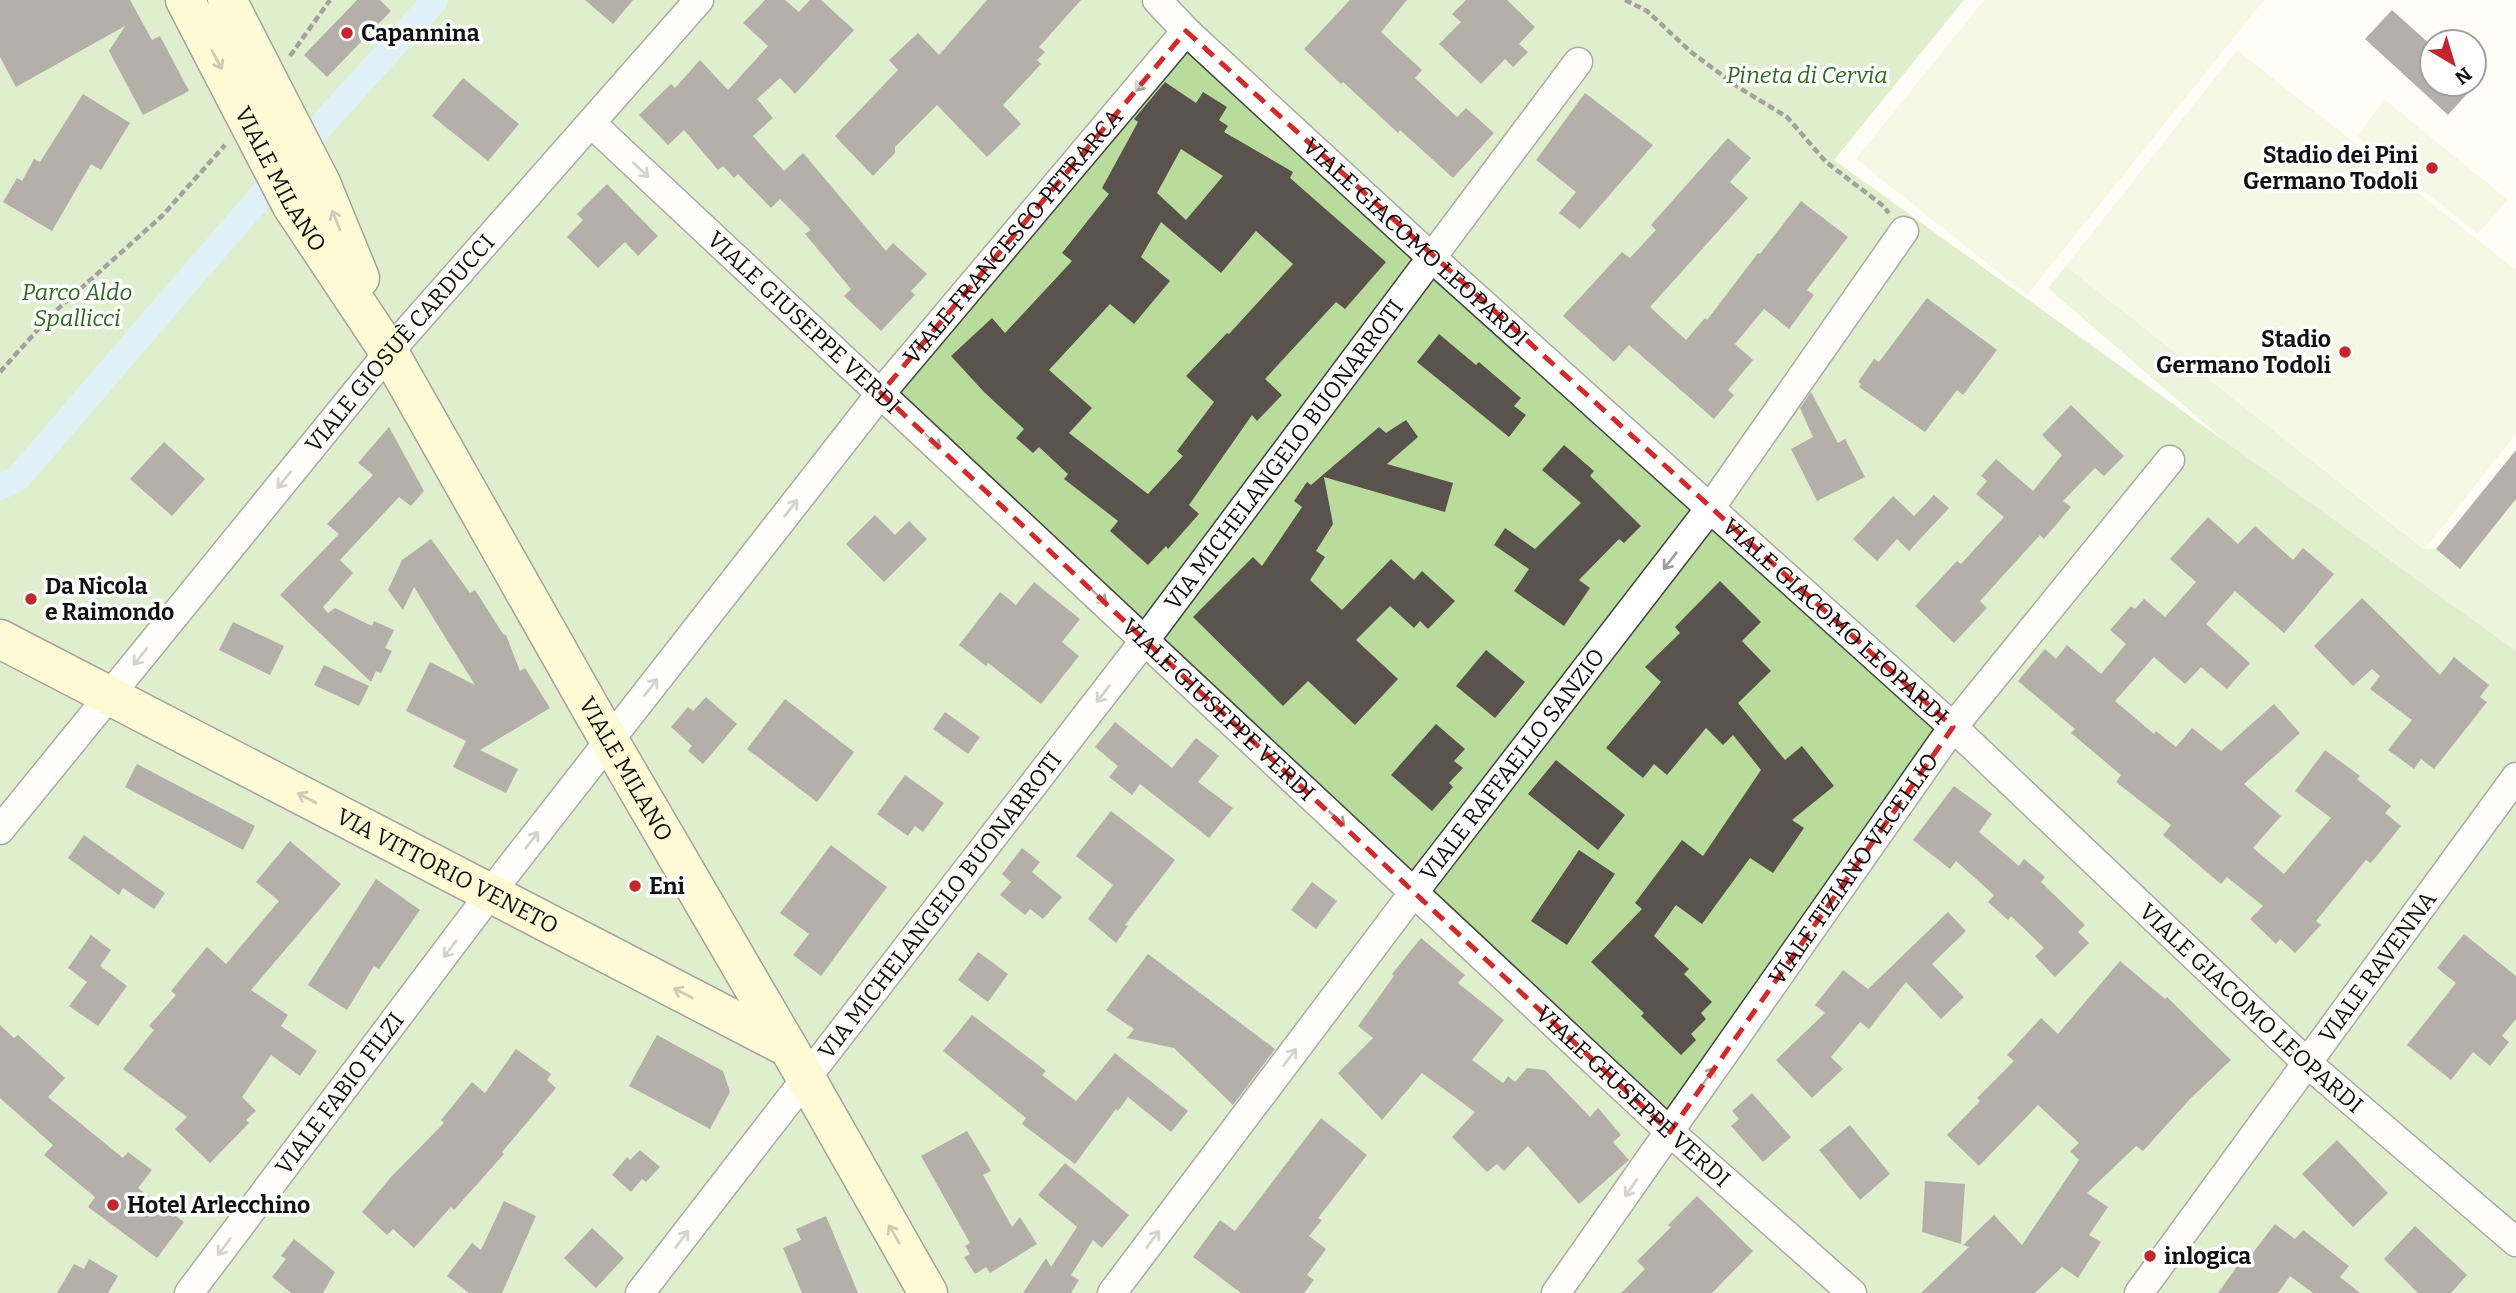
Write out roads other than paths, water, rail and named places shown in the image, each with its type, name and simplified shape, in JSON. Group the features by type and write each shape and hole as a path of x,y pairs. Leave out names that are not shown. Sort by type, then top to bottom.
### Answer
{"street":[{"name":"VIALE MILANO","path":"185,0 292,206 389,352 609,741 928,1293"},
{"name":"VIALE MILANO","path":"227,0 321,183 389,352"},
{"name":"VIALE GIOSUÈ CARDUCCI","path":"0,830 389,352 699,0"},
{"name":"VIALE GIACOMO LEOPARDI","path":"1157,0 1185,30 1431,257 1953,727 2307,1063 2515,1239"},
{"name":"VIALE FRANCESCO PETRARCA","path":"609,741 881,393 1185,30"},
{"name":"VIA MICHELANGELO BUONARROTI","path":"640,1293 797,1063 1144,640 1578,62"},
{"name":"VIALE GIUSEPPE VERDI","path":"591,123 1670,1132 1852,1293"},
{"name":"VIALE RAFFAELLO SANZIO","path":"1112,1293 1414,892 1712,508 1904,231"},
{"name":"VIALE TIZIANO VECELLIO","path":"1556,1293 1953,727 2170,460"},
{"name":"VIA VITTORIO VENETO","path":"0,639 723,1014 797,1063"},
{"name":"VIALE FABIO FILZI","path":"189,1293 492,895 502,878 609,741"},
{"name":"VIALE RAVENNA","path":"2139,1293 2516,777"},
{"path":"723,1014 744,1006 750,982"}],"waterway":[{"path":"0,487 17,479 328,118 435,0"}],"place":[{"name":"Capannina","path":"347,33"},
{"name":"Stadio dei Pini Germano Todoli","path":"2432,168"},
{"name":"Stadio Germano Todoli","path":"2345,352"},
{"name":"Da Nicola e Raimondo","path":"31,599"},
{"name":"Eni","path":"635,886"},
{"name":"Hotel Arlecchino","path":"113,1205"},
{"name":"inlogica","path":"2150,1256"}],"park label":[{"name":"Pineta di Cervia","path":"1807,75"},
{"name":"Parco Aldo Spallicci","path":"77,305"}]}
